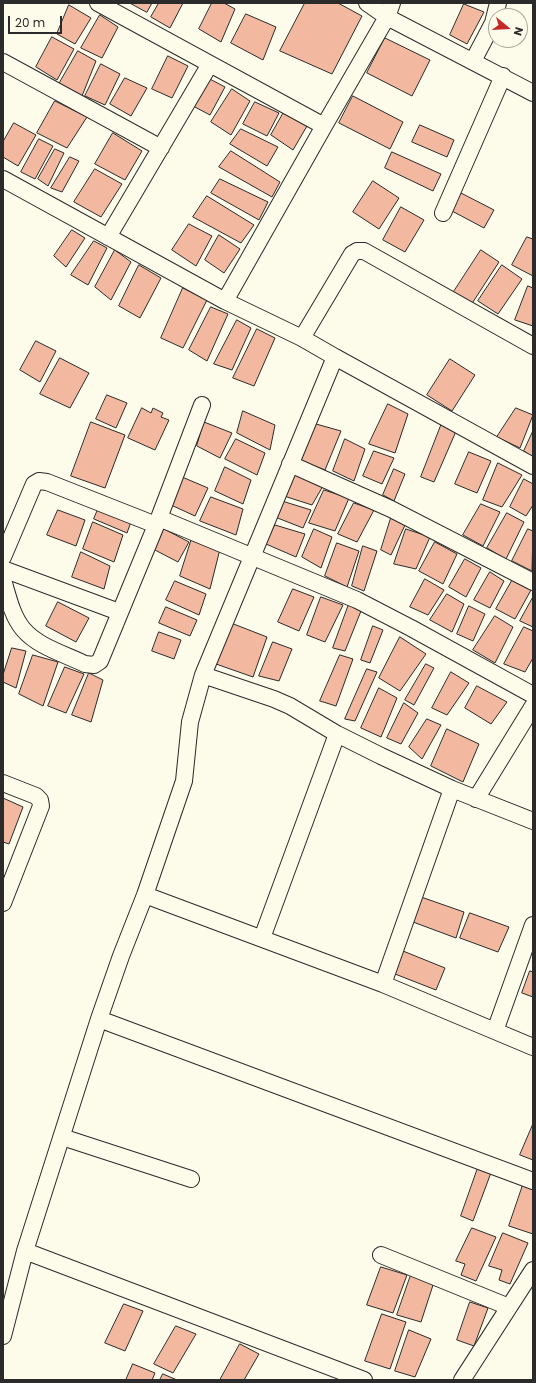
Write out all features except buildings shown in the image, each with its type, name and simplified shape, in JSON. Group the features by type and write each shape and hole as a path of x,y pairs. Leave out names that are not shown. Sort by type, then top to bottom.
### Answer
{"street":[{"path":"367,3 390,10 473,61 533,93"},
{"path":"473,61 493,23 498,3"},
{"path":"106,5 324,126"},
{"path":"225,301 390,10"},
{"path":"3,62 161,148"},
{"path":"108,237 210,64"},
{"path":"443,213 503,76"},
{"path":"3,179 225,301 302,338 533,466"},
{"path":"302,338 352,254 357,251 364,251 533,346"},
{"path":"3,1336 25,1251 99,1019 121,956 145,895 184,781 190,722 204,675 335,357"},
{"path":"3,580 15,614 23,628 37,641 86,664 94,666 100,661 119,612 158,521 202,406"},
{"path":"290,464 390,509 533,582"},
{"path":"3,558 34,484 38,481 47,482 252,556 357,600 533,695"},
{"path":"3,569 119,612"},
{"path":"204,675 290,706 337,734 381,756 452,789 533,821"},
{"path":"476,799 533,706"},
{"path":"262,938 337,734"},
{"path":"3,783 36,796 40,800 40,806 3,903"},
{"path":"383,984 452,789"},
{"path":"145,895 383,984 533,1047"},
{"path":"495,1031 533,924"},
{"path":"99,1019 533,1181"},
{"path":"62,1136 191,1179"},
{"path":"25,1251 364,1380"},
{"path":"381,1255 509,1307"},
{"path":"462,1380 533,1270"}]}
